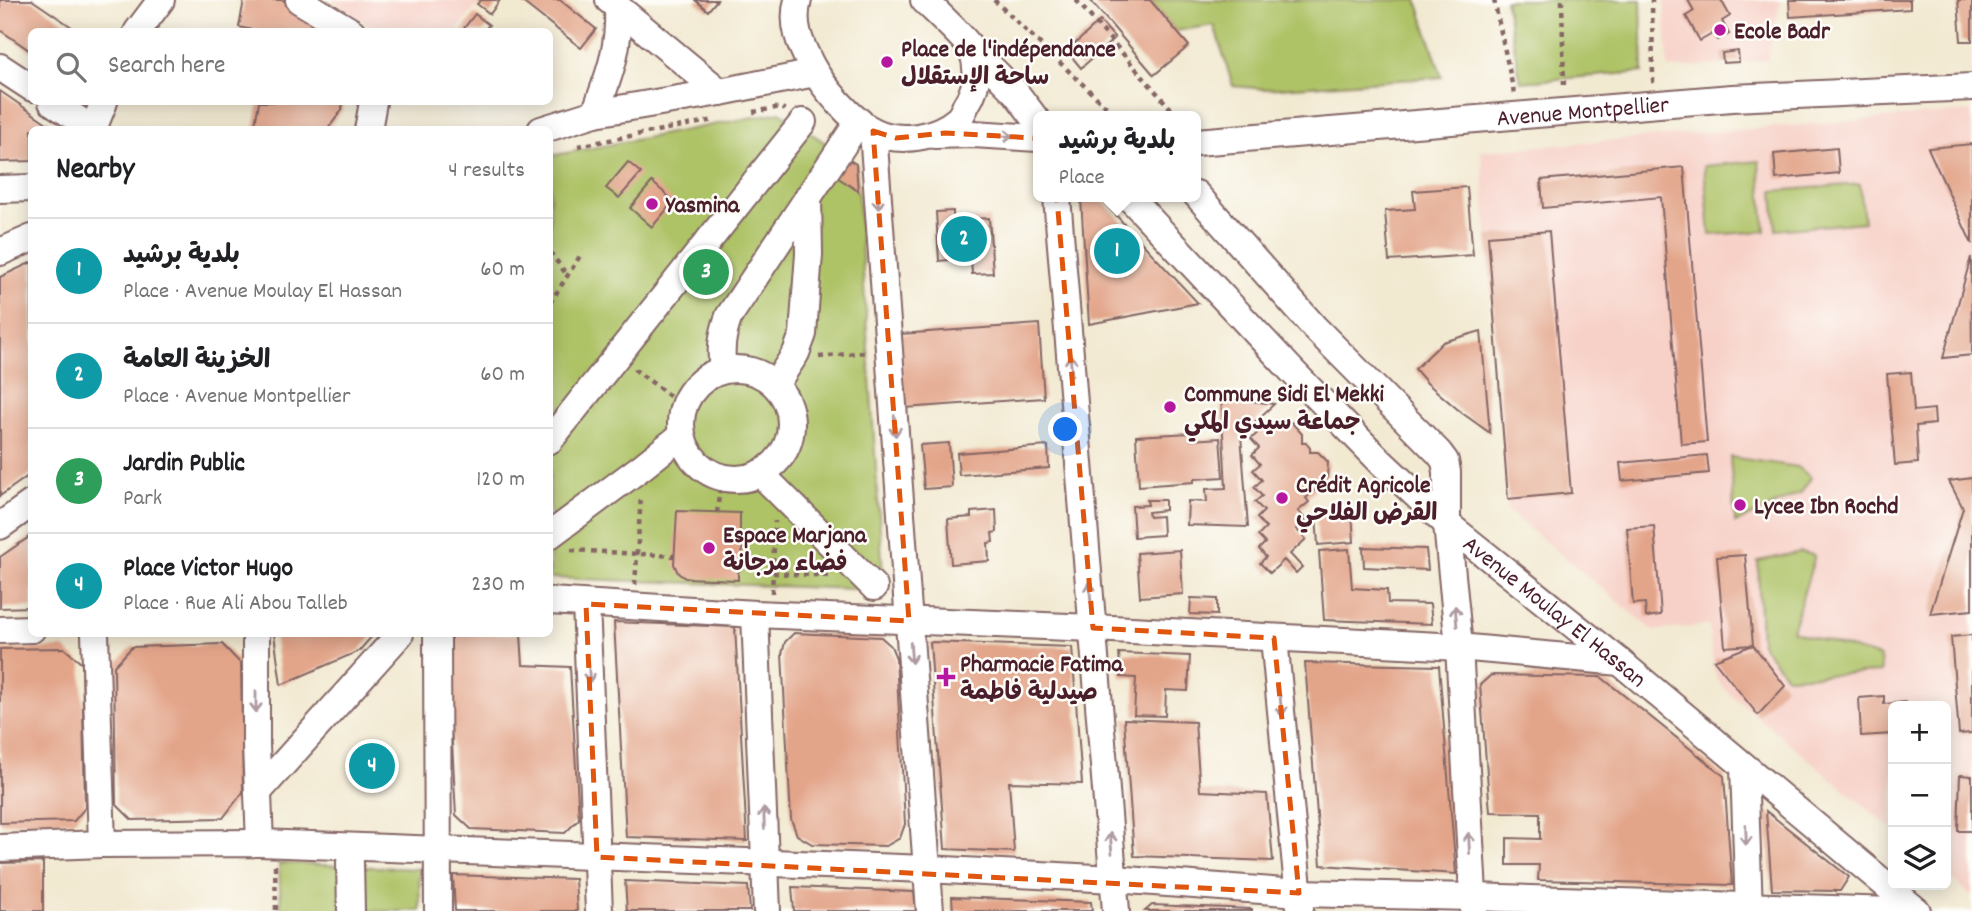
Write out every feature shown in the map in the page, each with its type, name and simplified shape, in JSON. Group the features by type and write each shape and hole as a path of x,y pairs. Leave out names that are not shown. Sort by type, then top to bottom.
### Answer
{"street":[{"path":"140,28 162,0"},
{"path":"299,0 345,28"},
{"path":"924,0 1016,93 1033,115"},
{"path":"797,1 794,19 797,36 815,73 829,93 866,126 897,138 945,133 1033,138"},
{"path":"613,4 720,92"},
{"path":"595,113 606,86 619,30 613,4"},
{"path":"918,137 942,129 959,118 972,96 978,73 971,48"},
{"path":"0,67 28,85"},
{"path":"553,126 595,113 815,73"},
{"name":"Avenue Montpellier","path":"1201,142 1732,97 1972,87"},
{"path":"57,105 88,126"},
{"path":"94,126 103,105"},
{"path":"369,126 372,105"},
{"path":"553,436 803,122"},
{"path":"723,370 722,341 729,316 808,197 866,126"},
{"path":"866,126 909,621 930,911"},
{"path":"0,189 28,188"},
{"path":"775,384 792,359 803,334 809,254 808,197"},
{"path":"1201,200 1314,327 1445,461 1447,524 1459,647 1473,904"},
{"path":"1057,202 1116,911"},
{"name":"Avenue Moulay El Hassan","path":"1134,202 1294,373 1381,462 1447,524 1620,662 1917,911"},
{"path":"0,252 28,240"},
{"path":"768,481 771,466 780,457 790,433 791,420 783,395 775,384 751,370 737,368 710,375 699,383 683,406 682,435 694,460 705,470 721,478 768,481 874,587"},
{"path":"556,542 682,435"},
{"path":"0,526 28,506"},
{"path":"553,601 763,615 1093,628 1459,647 1620,662"},
{"path":"586,604 599,911"},
{"path":"763,615 767,911"},
{"path":"0,630 28,629"},
{"path":"95,637 102,844"},
{"path":"256,637 258,792 267,851"},
{"path":"258,792 397,637"},
{"path":"437,637 438,911"},
{"path":"1274,638 1300,902"},
{"path":"1744,767 1749,909"},
{"path":"0,848 102,844 267,851 438,849 926,869 1114,880 1300,902 1892,911"},
{"path":"350,862 351,911"}],"path":[{"path":"994,0 1111,111"},
{"path":"1076,0 1173,111"},
{"path":"1494,0 1513,93 1526,92"},
{"path":"1562,0 1564,89"},
{"path":"1641,82 1653,81 1652,0"},
{"path":"1551,90 1577,88"},
{"path":"553,256 567,275"},
{"path":"553,298 580,256"},
{"path":"792,359 864,352"},
{"path":"616,356 683,406"},
{"path":"634,607 643,466"},
{"path":"717,513 721,478"},
{"path":"763,615 773,573 768,481"},
{"path":"556,542 675,556"},
{"path":"773,573 830,576 839,571 846,559"},
{"path":"742,561 773,562"},
{"path":"267,851 276,911"}],"highlighted area":[{"path":"873,131 896,138 945,133 1052,139 1093,628 1274,638 1299,893 597,857 586,604 909,621"}],"shaded area":[{"path":"332,0 481,0 459,28 374,28"},
{"name":"Ecole Badr","path":"1664,0 1781,0 1767,60 1668,69"},
{"name":"Lycee Ibn Rochd","path":"1972,111 1972,896 1951,878 1951,701 1888,701 1888,826 1723,688 1714,672 1709,625 1654,631 1508,511 1481,151"}],"green space":[{"path":"1150,0 1417,0 1442,77 1265,89 1233,86 1214,25 1176,31"},
{"path":"1505,0 1641,0 1643,72 1521,82"},
{"path":"780,112 856,164 884,590 553,578 553,155"},
{"path":"1759,161 1765,231 1710,235 1704,166"},
{"path":"1860,184 1864,222 1776,230 1773,191"},
{"path":"1730,457 1798,467 1811,478 1801,493 1735,523"},
{"path":"1801,552 1814,555 1814,559 1792,631 1880,657 1881,672 1787,677 1761,644 1758,561"},
{"path":"279,863 419,869 420,911 281,911"}],"building":[{"path":"0,0 32,0 73,28 28,28 28,49 0,30"},
{"path":"244,0 283,0 323,28 243,28 239,27"},
{"path":"481,0 500,0 490,14 477,4"},
{"path":"520,0 560,0 596,29 581,48"},
{"path":"695,0 717,0 708,11"},
{"path":"1090,0 1150,0 1189,46 1154,75"},
{"path":"1688,0 1721,0 1730,16 1722,21 1729,34 1718,40 1714,33 1700,41 1686,16 1694,11"},
{"path":"1789,0 1910,0 1910,9 1790,17"},
{"path":"1958,0 1972,0 1972,41 1961,41"},
{"path":"475,14 489,25 486,28 464,28"},
{"path":"1100,21 1115,38 1081,68 1067,51"},
{"path":"1738,51 1739,62 1723,63 1722,53"},
{"path":"0,91 51,126 28,126 28,161 0,162"},
{"path":"258,105 343,105 330,126 255,126"},
{"path":"1972,144 1972,244 1928,148"},
{"path":"1837,148 1839,173 1776,179 1774,154"},
{"path":"843,156 856,164 858,191 831,173"},
{"path":"628,162 641,173 619,198 606,188"},
{"path":"1684,167 1707,442 1681,444 1661,197 1543,208 1541,180"},
{"name":"Yasmina","path":"652,182 674,201 652,227 630,208"},
{"path":"1467,187 1473,255 1389,261 1385,211 1415,209 1413,191"},
{"path":"1081,202 1104,202 1198,303 1089,324"},
{"path":"953,211 953,220 989,218 993,273 972,274 971,258 939,261 936,212"},
{"path":"1549,231 1571,493 1508,499 1488,236"},
{"path":"1971,257 1972,355 1943,358"},
{"path":"28,264 28,476 0,496 0,277"},
{"path":"1039,324 1044,398 905,408 900,334"},
{"path":"1481,331 1490,433 1462,413 1415,369 1443,342"},
{"path":"1911,372 1914,411 1934,409 1935,424 1916,426 1918,463 1895,465 1887,374"},
{"path":"1221,397 1274,404 1241,435 1248,527 1187,525 1188,501 1207,502 1206,489 1226,488"},
{"path":"1291,422 1302,434 1302,443 1306,443 1310,452 1318,452 1328,462 1327,478 1306,498 1309,502 1298,511 1306,520 1296,529 1306,539 1290,554 1302,567 1296,573 1284,560 1270,573 1260,563 1266,557 1259,549 1265,543 1258,536 1266,528 1257,518 1264,511 1255,502 1262,496 1254,487 1262,480 1253,470 1260,464 1252,455 1259,448 1251,439 1267,424"},
{"path":"1191,433 1191,440 1220,438 1223,477 1139,486 1136,436"},
{"path":"949,443 952,487 924,489 920,445"},
{"path":"1048,446 1049,468 959,475 957,453"},
{"path":"1707,455 1709,473 1622,481 1620,463"},
{"path":"1972,478 1972,610 1930,614 1963,508 1949,481"},
{"path":"1147,500 1165,500 1165,510 1148,512 1149,517 1162,516 1163,535 1134,537 1132,506 1148,505"},
{"path":"996,510 997,532 992,533 993,542 988,543 989,561 951,564 948,519 971,517 971,512"},
{"name":"Espace Marjana فضاء مرجانة","path":"677,511 740,513 740,535 743,540 742,568 738,572 738,580 685,578 678,573 674,564"},
{"path":"1352,512 1354,542 1318,545 1316,515"},
{"path":"1654,526 1661,615 1646,617 1645,603 1633,604 1627,528"},
{"path":"28,538 28,607 0,608 0,557"},
{"path":"1363,547 1426,549 1428,570 1364,567"},
{"path":"1349,549 1352,588 1387,590 1388,603 1430,604 1432,624 1324,620 1319,551"},
{"path":"1180,550 1183,594 1140,597 1137,553"},
{"path":"1745,555 1753,645 1725,647 1717,557"},
{"path":"1191,598 1217,599 1217,615 1190,614"},
{"path":"614,622 735,627 747,841 626,837"},
{"path":"794,633 881,637 891,646 896,658 905,824 900,838 886,846 812,844 797,835 791,819 782,654 785,642"},
{"path":"1972,635 1972,733 1959,734 1951,637"},
{"path":"274,637 371,637 359,651 281,685"},
{"path":"446,637 521,637 523,665 570,667 579,819 565,833 471,829 456,815"},
{"path":"930,642 1072,647 1082,784 1009,782 1014,852 945,849"},
{"path":"222,644 241,664 243,792 223,818 132,820 116,804 114,666 132,647"},
{"path":"1753,645 1785,686 1758,715 1714,660"},
{"path":"64,648 82,664 85,808 74,821 0,823 0,649"},
{"path":"1119,653 1190,656 1188,691 1166,690 1165,716 1134,715 1136,678 1121,677"},
{"path":"1305,663 1439,666 1456,874 1321,865"},
{"path":"1491,675 1601,677 1724,776 1732,885 1538,880 1539,865 1507,865 1507,838 1540,839 1540,813 1490,812 1480,685"},
{"path":"1884,696 1884,704 1888,704 1888,734 1861,736 1859,698"},
{"path":"1124,719 1195,722 1200,791 1267,794 1273,861 1134,856"},
{"path":"1960,775 1972,776 1972,831 1958,831"},
{"path":"1766,811 1849,877 1840,891 1772,890"},
{"path":"43,862 43,911 0,911 0,863"},
{"path":"453,875 575,879 577,911 455,911"},
{"path":"625,881 748,886 750,911 627,911"},
{"path":"792,887 914,892 916,911 794,911"},
{"path":"952,897 1091,902 1092,911 953,911"},
{"path":"1152,905 1252,909 1252,911 1145,911"}],"place":[{"name":"Ecole Badr","path":"1720,30"},
{"name":"Place de l'indépendance ساحة الإستقلال","path":"887,62"},
{"name":"Yasmina","path":"652,204"},
{"name":"الخزينة العامة","path":"964,239"},
{"name":"بلدية برشيد","path":"1117,251"},
{"name":"Jardin Public","path":"706,272"},
{"name":"Commune Sidi El Mekki جماعة سيدي المكي","path":"1170,407"},
{"name":"Crédit Agricole القرض الفلاحي","path":"1282,498"},
{"name":"Lycee Ibn Rochd","path":"1740,505"},
{"name":"Espace Marjana فضاء مرجانة","path":"709,548"},
{"name":"Pharmacie Fatima صيدلية فاطمة","path":"946,677"},
{"name":"Place Victor Hugo","path":"372,766"}]}
